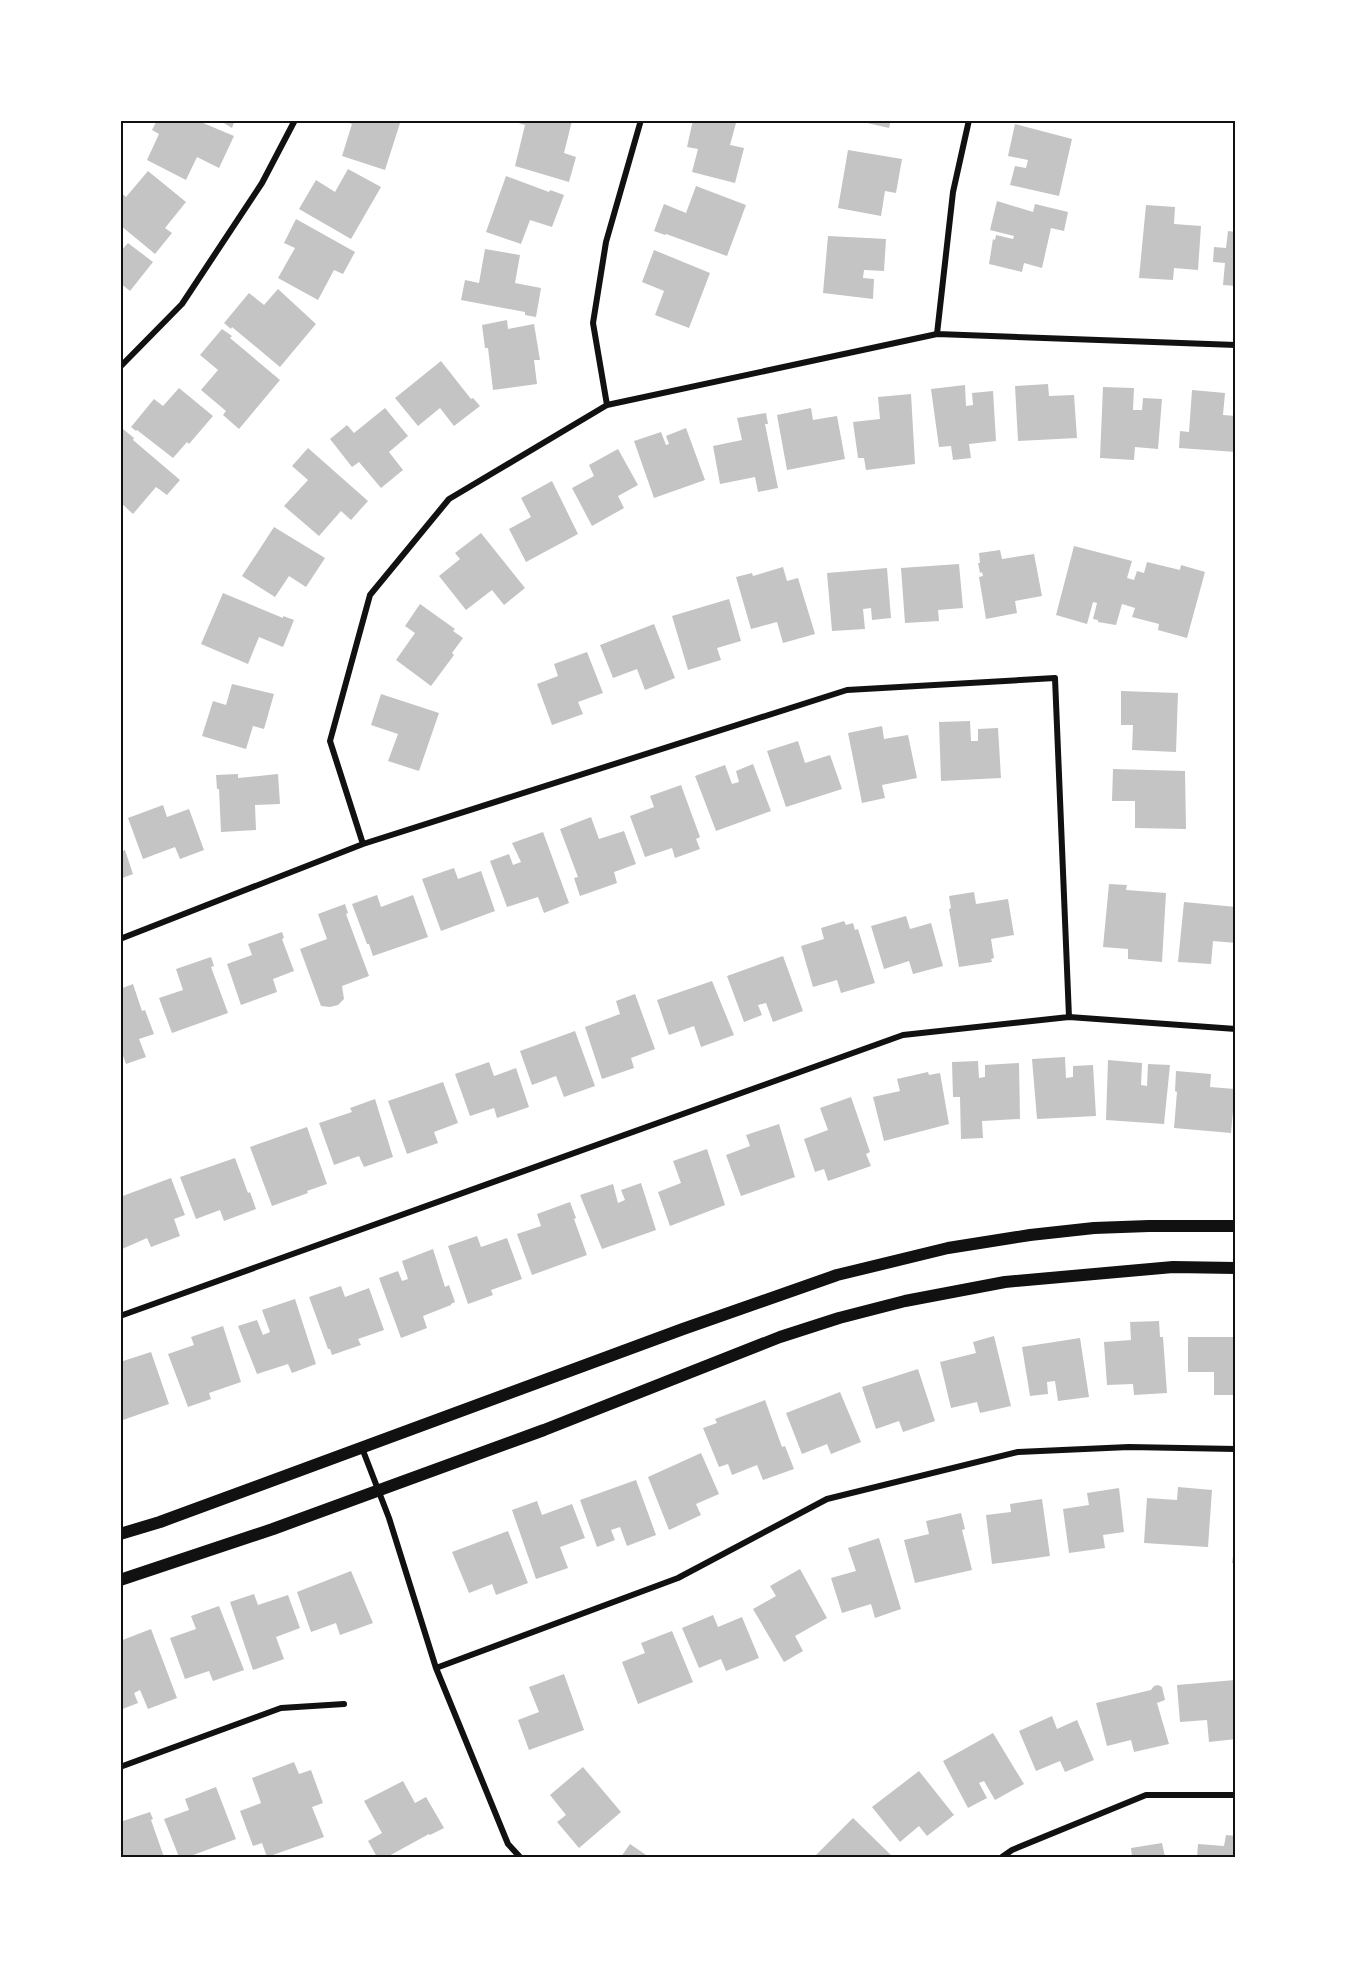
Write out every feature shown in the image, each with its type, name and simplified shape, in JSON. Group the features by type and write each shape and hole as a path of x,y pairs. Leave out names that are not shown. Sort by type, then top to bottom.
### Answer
{"main road":[{"path":"120,1534 160,1522 672,1333 837,1275 948,1248 1030,1235 1138,1226 1236,1226"},
{"path":"120,1580 273,1529 544,1430 780,1337 905,1301 1005,1282 1173,1267 1236,1268"}],"street":[{"path":"120,367 182,304 262,183 295,120"},
{"path":"607,405 594,323 606,242 641,120"},
{"path":"937,334 953,192 969,120"},
{"path":"363,844 330,741 370,595 449,499 607,405 937,334 1236,345"},
{"path":"120,939 363,844 847,690 1055,678 1069,1017"},
{"path":"120,1316 903,1035 1069,1017 1236,1029"},
{"path":"436,1668 678,1578 827,1499 1018,1452 1130,1447 1236,1449"},
{"path":"362,1448 389,1518 436,1668 508,1844 520,1857"},
{"path":"120,1767 281,1708 344,1704"},
{"path":"1002,1857 1012,1850 1146,1795 1236,1795"}],"building":[{"path":"157,120 196,120 234,136 219,168 197,157 186,180 147,160 159,134 152,130"},
{"path":"219,120 235,120 232,128"},
{"path":"342,120 401,120 385,170 342,156 352,124"},
{"path":"516,120 572,121 564,153 576,157 569,182 515,166 525,125 515,122"},
{"path":"693,120 726,120 736,123 730,145 744,148 735,183 692,172 698,149 687,147"},
{"path":"854,120 891,120 889,128"},
{"path":"1015,124 1072,139 1059,196 1010,185 1015,166 1026,168 1028,160 1008,156"},
{"path":"848,150 902,159 896,193 885,191 881,216 838,208"},
{"path":"348,169 381,187 351,239 299,209 316,180 335,192"},
{"path":"148,171 186,202 165,228 172,233 155,254 120,225 120,192 126,197"},
{"path":"506,176 549,192 550,190 564,195 552,227 530,220 521,244 486,232"},
{"path":"696,186 746,205 727,256 654,231 664,204 686,213"},
{"path":"997,201 1033,212 1035,204 1068,212 1064,231 1051,228 1042,268 1024,263 1022,272 989,264 993,239 995,240 996,235 1013,239 1014,236 990,230"},
{"path":"1146,205 1175,207 1174,224 1201,226 1198,270 1174,268 1173,280 1139,278"},
{"path":"296,219 355,252 343,274 334,270 318,300 278,278 295,248 284,243"},
{"path":"1228,231 1236,232 1236,286 1223,285 1225,263 1213,262 1214,247 1226,248"},
{"path":"828,236 886,239 884,271 864,270 863,278 874,279 873,299 823,293"},
{"path":"128,243 153,262 130,291 120,283 120,252"},
{"path":"485,249 520,255 515,283 541,288 536,317 525,315 525,312 461,300 465,280 479,283"},
{"path":"654,250 710,273 689,328 655,315 664,291 642,282"},
{"path":"278,289 316,324 280,367 224,323 249,293 264,305"},
{"path":"507,320 508,329 534,324 540,360 534,360 537,384 493,390 488,348 485,348 482,325"},
{"path":"222,329 280,380 239,429 223,415 226,411 201,390 218,370 200,355"},
{"path":"441,361 471,399 473,398 480,406 454,426 440,408 418,426 395,398"},
{"path":"1048,384 1049,396 1074,395 1077,438 1018,441 1015,386"},
{"path":"965,385 966,406 973,405 972,393 993,391 996,441 969,444 971,458 953,460 951,446 939,447 931,389"},
{"path":"1103,387 1134,388 1133,410 1142,410 1143,398 1162,399 1158,449 1135,447 1134,460 1100,458"},
{"path":"179,388 213,416 189,444 187,442 173,458 131,427 154,399 163,406"},
{"path":"1192,390 1225,393 1223,415 1236,416 1236,452 1179,448 1180,431 1189,432"},
{"path":"911,394 915,464 866,470 864,458 858,458 853,422 880,419 878,397"},
{"path":"385,408 408,436 389,452 403,470 381,488 359,462 352,467 330,439 347,425 354,433"},
{"path":"811,408 813,420 837,416 845,459 787,470 777,415"},
{"path":"766,413 768,424 765,424 778,488 758,492 755,477 720,484 713,446 742,440 737,418"},
{"path":"686,428 705,480 654,498 634,441 661,432 666,445 669,444 666,436"},
{"path":"123,429 180,480 167,495 156,487 133,514 120,502 120,469 122,466 120,464 120,433"},
{"path":"308,448 368,501 351,520 341,511 319,536 284,506 308,480 292,466"},
{"path":"618,449 638,485 618,496 624,508 592,526 572,488 594,476 589,465"},
{"path":"552,481 578,534 526,562 509,529 531,517 521,498"},
{"path":"274,527 325,558 306,587 289,576 275,597 242,576"},
{"path":"481,533 525,588 504,605 492,590 466,610 439,576 460,559 455,553"},
{"path":"1074,546 1132,561 1127,578 1134,580 1137,571 1144,573 1147,562 1180,570 1181,565 1205,572 1187,638 1158,630 1159,624 1132,617 1135,608 1122,604 1116,625 1093,619 1097,603 1093,602 1087,624 1056,615"},
{"path":"1000,550 1002,559 1034,554 1042,596 1015,601 1017,613 986,619 979,577 983,576 978,563 980,563 979,553"},
{"path":"959,564 963,608 938,610 939,621 905,623 901,568"},
{"path":"783,567 787,581 798,578 815,634 783,643 777,622 751,629 736,577 752,573 753,576"},
{"path":"887,568 891,618 872,620 871,608 863,609 865,629 832,631 827,573"},
{"path":"223,593 283,618 283,616 294,620 283,647 259,637 248,664 201,644"},
{"path":"729,599 741,641 717,648 721,660 688,670 672,616"},
{"path":"420,604 455,629 453,631 463,638 452,653 454,655 431,686 396,660 415,633 405,626"},
{"path":"654,624 675,678 645,690 637,669 613,678 600,645"},
{"path":"587,652 603,693 578,702 583,714 552,725 537,684 558,676 554,664"},
{"path":"232,684 274,694 264,729 253,726 246,749 202,736 213,701 226,705"},
{"path":"1121,691 1178,693 1176,752 1132,750 1133,725 1121,725"},
{"path":"381,694 439,713 419,771 388,761 398,734 371,725"},
{"path":"970,721 971,741 978,741 978,729 998,728 1001,778 941,781 939,722"},
{"path":"882,726 884,739 908,735 917,778 882,785 885,798 862,803 848,733"},
{"path":"798,741 805,763 830,755 842,789 786,807 767,751"},
{"path":"753,764 771,811 716,831 695,776 725,765 732,784 739,782 736,771"},
{"path":"1113,769 1185,771 1186,829 1135,828 1135,801 1112,801"},
{"path":"238,774 238,778 278,774 280,804 255,805 256,830 221,832 216,775"},
{"path":"681,785 700,837 696,839 700,849 675,858 672,848 645,857 630,816 654,807 650,796"},
{"path":"163,805 167,817 189,809 204,850 180,859 175,847 143,859 128,818"},
{"path":"591,817 599,839 624,831 636,864 614,872 617,883 580,896 574,878 578,877 560,829"},
{"path":"543,832 569,903 544,913 538,897 507,907 490,861 509,854 513,865 521,862 512,843"},
{"path":"120,844 123,851 125,850 133,874 120,879"},
{"path":"454,868 458,879 481,871 495,911 441,931 422,879"},
{"path":"1109,884 1127,885 1126,890 1166,893 1162,962 1128,959 1128,949 1103,947"},
{"path":"974,892 976,904 1008,899 1014,935 991,939 994,958 991,959 992,962 959,967 949,909 951,908 949,896"},
{"path":"377,895 381,907 413,895 428,937 373,956 352,904"},
{"path":"1184,902 1236,907 1236,943 1213,941 1211,964 1178,962"},
{"path":"345,904 348,913 346,914 369,976 342,986 344,999 338,1005 321,1006 300,949 327,939 318,914"},
{"path":"906,916 910,929 931,923 943,966 913,974 909,961 884,969 871,926"},
{"path":"844,921 846,925 853,923 855,930 858,929 875,983 841,993 837,980 813,987 801,946 824,939 821,928"},
{"path":"282,932 284,938 282,939 294,971 273,979 277,992 241,1005 227,964 252,955 248,944"},
{"path":"783,956 803,1011 773,1022 766,1003 758,1005 762,1015 744,1022 727,976"},
{"path":"211,957 214,966 211,967 228,1013 172,1033 159,998 183,990 176,969"},
{"path":"712,981 734,1035 701,1047 694,1026 669,1035 657,1000"},
{"path":"133,984 142,1011 145,1010 154,1034 139,1039 146,1057 126,1064 122,1053 120,1054 120,989"},
{"path":"635,994 655,1049 631,1058 634,1068 602,1079 585,1027 620,1014 616,1001"},
{"path":"575,1031 595,1086 564,1097 556,1076 532,1085 520,1051"},
{"path":"1065,1057 1066,1078 1073,1077 1073,1066 1093,1065 1096,1116 1037,1119 1032,1059"},
{"path":"1108,1060 1142,1063 1141,1085 1147,1086 1148,1064 1170,1065 1164,1124 1106,1120"},
{"path":"978,1061 979,1078 985,1077 985,1065 1019,1063 1020,1119 982,1121 983,1138 961,1139 960,1097 953,1097 952,1062"},
{"path":"489,1062 494,1076 516,1068 529,1107 497,1118 494,1108 470,1116 455,1074"},
{"path":"1176,1071 1211,1074 1210,1087 1235,1089 1231,1133 1174,1128"},
{"path":"928,1072 929,1075 940,1073 949,1124 884,1141 873,1097 900,1091 897,1079"},
{"path":"443,1082 458,1123 434,1132 438,1143 407,1154 388,1101"},
{"path":"851,1097 870,1152 866,1154 871,1166 828,1181 824,1169 815,1172 804,1139 828,1130 820,1108"},
{"path":"375,1099 393,1157 364,1167 359,1156 334,1165 319,1123 352,1112 350,1108"},
{"path":"779,1124 795,1177 741,1196 726,1155 750,1146 746,1135"},
{"path":"307,1127 327,1184 272,1206 250,1147"},
{"path":"707,1149 725,1205 670,1226 658,1192 681,1183 673,1161"},
{"path":"235,1158 256,1209 224,1221 220,1210 196,1219 180,1177"},
{"path":"171,1178 185,1215 174,1219 180,1236 151,1247 147,1238 122,1249 120,1197"},
{"path":"641,1183 656,1230 602,1249 580,1195 613,1184 618,1203 625,1200 621,1190"},
{"path":"570,1202 587,1255 532,1275 517,1234 541,1226 537,1214"},
{"path":"477,1236 481,1247 507,1238 522,1279 491,1290 493,1295 468,1304 448,1246"},
{"path":"433,1249 445,1287 449,1285 455,1302 423,1316 427,1328 401,1338 379,1278 398,1271 402,1281 408,1279 402,1261"},
{"path":"341,1286 345,1297 369,1288 384,1330 358,1339 361,1345 332,1355 309,1297"},
{"path":"295,1299 316,1364 292,1373 288,1364 257,1374 238,1326 257,1320 263,1335 270,1332 262,1310"},
{"path":"1159,1321 1160,1337 1163,1337 1167,1393 1134,1395 1133,1384 1107,1385 1104,1342 1131,1340 1130,1322"},
{"path":"223,1326 241,1382 209,1393 211,1399 188,1407 168,1354 194,1345 191,1337"},
{"path":"994,1336 1011,1406 980,1413 977,1402 951,1408 940,1362 976,1353 973,1342"},
{"path":"1188,1337 1236,1337 1236,1395 1214,1395 1214,1372 1188,1372"},
{"path":"1080,1338 1089,1397 1058,1401 1055,1381 1047,1382 1048,1394 1030,1396 1022,1347"},
{"path":"151,1352 169,1404 120,1421 120,1375 122,1374 120,1362"},
{"path":"918,1369 935,1421 903,1432 899,1421 876,1429 862,1387"},
{"path":"840,1392 861,1442 831,1454 827,1444 802,1454 786,1413"},
{"path":"765,1400 782,1447 785,1446 794,1469 763,1480 757,1465 732,1475 728,1464 719,1467 703,1428 717,1423 715,1419"},
{"path":"701,1453 719,1494 696,1504 701,1515 669,1530 648,1477"},
{"path":"636,1480 656,1535 627,1546 620,1527 611,1530 615,1540 597,1547 580,1500"},
{"path":"1178,1487 1212,1490 1208,1547 1144,1543 1147,1498 1177,1500"},
{"path":"1119,1488 1124,1532 1103,1535 1105,1548 1069,1553 1063,1509 1089,1505 1087,1493"},
{"path":"1042,1499 1050,1556 992,1564 986,1515 1011,1512 1010,1504"},
{"path":"537,1501 542,1515 572,1504 585,1538 560,1547 568,1568 536,1579 512,1510"},
{"path":"961,1513 965,1529 962,1530 972,1570 915,1583 904,1540 929,1534 926,1521"},
{"path":"508,1531 528,1583 496,1595 492,1584 469,1593 452,1552"},
{"path":"879,1538 901,1609 875,1618 871,1604 842,1613 831,1578 856,1571 848,1548"},
{"path":"1235,1543 1236,1563 1232,1563"},
{"path":"800,1569 827,1618 795,1636 803,1651 784,1662 753,1609 776,1596 770,1586"},
{"path":"351,1571 373,1623 340,1635 336,1623 311,1632 297,1592"},
{"path":"254,1594 258,1605 288,1595 300,1628 276,1637 284,1659 253,1670 230,1602"},
{"path":"219,1606 244,1670 213,1681 209,1671 185,1679 170,1638 196,1629 191,1616"},
{"path":"713,1615 718,1627 742,1617 759,1658 726,1671 721,1659 699,1668 682,1628"},
{"path":"151,1629 177,1698 148,1709 140,1690 134,1693 138,1703 120,1710 120,1641"},
{"path":"672,1631 693,1682 638,1704 622,1662 645,1653 641,1643"},
{"path":"564,1674 584,1730 529,1750 518,1720 539,1712 529,1687"},
{"path":"1235,1680 1236,1739 1209,1742 1207,1720 1180,1722 1177,1685"},
{"path":"1158,1685 1162,1687 1165,1700 1157,1703 1169,1744 1134,1752 1131,1740 1107,1746 1096,1703 1151,1690"},
{"path":"1052,1716 1057,1729 1077,1720 1094,1760 1065,1772 1060,1761 1036,1771 1019,1731"},
{"path":"993,1733 1024,1784 995,1800 984,1781 979,1783 987,1798 968,1808 943,1761"},
{"path":"294,1762 299,1774 311,1770 323,1803 312,1807 324,1837 267,1857 262,1843 253,1846 240,1811 261,1803 252,1778"},
{"path":"583,1767 621,1812 579,1848 557,1822 566,1815 550,1795"},
{"path":"919,1771 954,1815 927,1836 919,1826 900,1842 872,1807"},
{"path":"403,1781 415,1803 426,1797 444,1828 387,1857 377,1857 368,1841 382,1833 364,1801"},
{"path":"216,1787 236,1839 188,1857 179,1857 164,1819 189,1810 185,1799"},
{"path":"150,1812 164,1857 120,1857 120,1822"},
{"path":"853,1818 893,1857 814,1857"},
{"path":"1226,1835 1236,1836 1236,1857 1197,1857 1198,1844 1224,1846"},
{"path":"1162,1843 1165,1857 1132,1857 1131,1848"},
{"path":"630,1844 649,1857 621,1857"}]}
